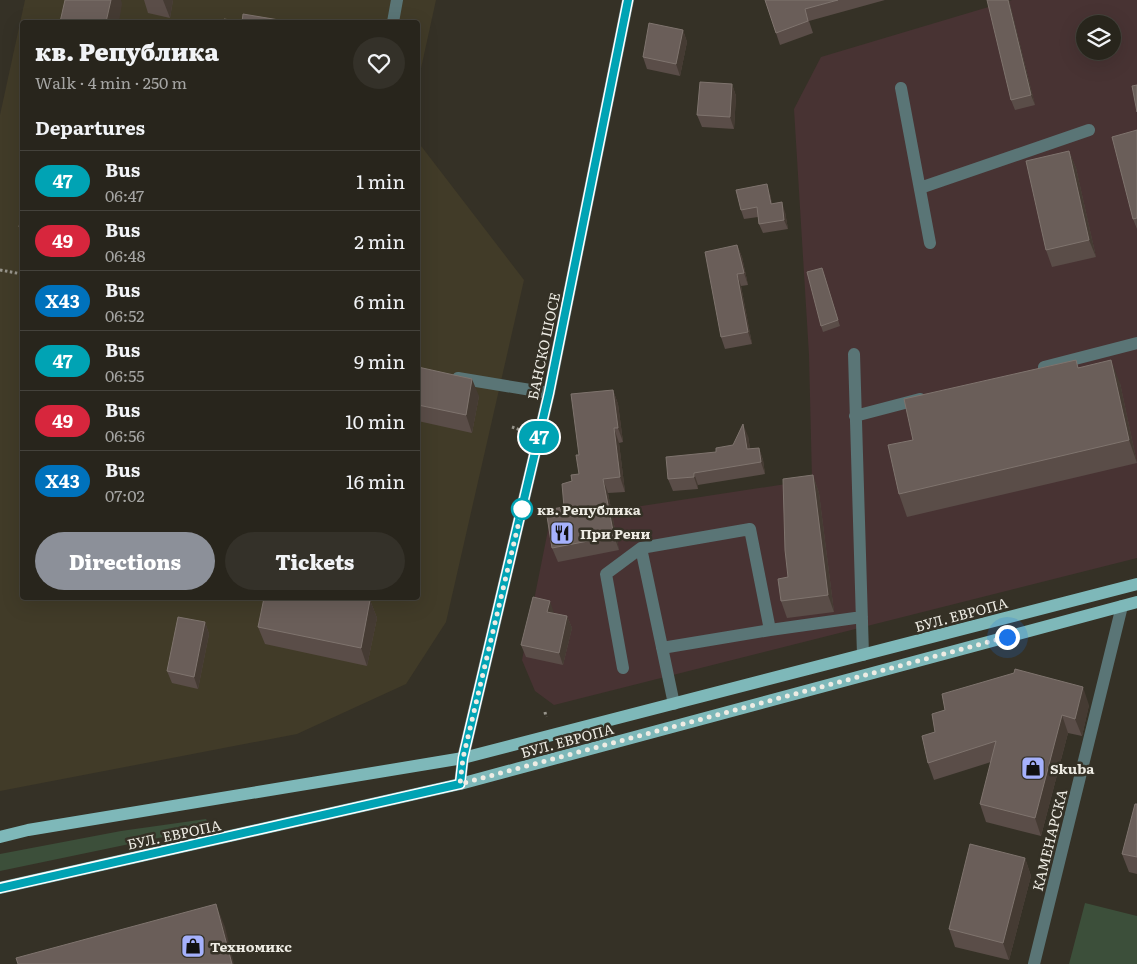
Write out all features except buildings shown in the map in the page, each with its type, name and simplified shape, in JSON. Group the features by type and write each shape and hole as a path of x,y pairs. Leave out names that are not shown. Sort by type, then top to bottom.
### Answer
{"main road":[{"name":"БУЛ. ЕВРОПА","path":"0,837 28,830 463,758 1137,584"},
{"name":"БУЛ. ЕВРОПА","path":"0,888 460,784 1137,602"}],"street":[{"path":"393,20 397,0"},
{"name":"БАНСКО ШОСЕ","path":"460,784 463,758 549,393 628,0"},
{"path":"901,88 930,243"},
{"path":"920,188 1089,130"},
{"path":"1034,370 1137,343"},
{"path":"854,354 863,655"},
{"path":"448,377 549,393"},
{"path":"855,416 930,397"},
{"path":"623,668 606,574 641,548 750,530 770,630"},
{"path":"641,548 674,704"},
{"name":"КАМЕНАРСКА","path":"1034,964 1122,606"},
{"path":"662,648 862,617"}],"path":[{"path":"0,270 20,274"},
{"path":"545,712 546,717"}],"shaded area":[{"path":"25,0 436,0 420,73 420,20 21,20"},
{"path":"1012,0 1137,0 1137,558 554,705 535,691 522,660 550,520 812,480 809,355 794,109 821,57"},
{"path":"20,23 20,600 420,600 420,145 524,280 446,622 406,684 297,734 0,791 0,115"}],"green space":[{"path":"206,819 211,827 0,871 0,854 121,831"},
{"path":"1085,903 1137,916 1137,964 1069,964"}],"bus line":[{"name":"47","path":"0,888 460,784 463,758 540,436 628,0"}],"place":[{"name":"кв. Република","path":"522,509"},
{"name":"При Рени","path":"562,533"},
{"name":"Skuba","path":"1033,768"},
{"name":"Техномикс","path":"193,946"}],"route":[{"path":"522,509 463,758 460,784 1007,637"}]}
